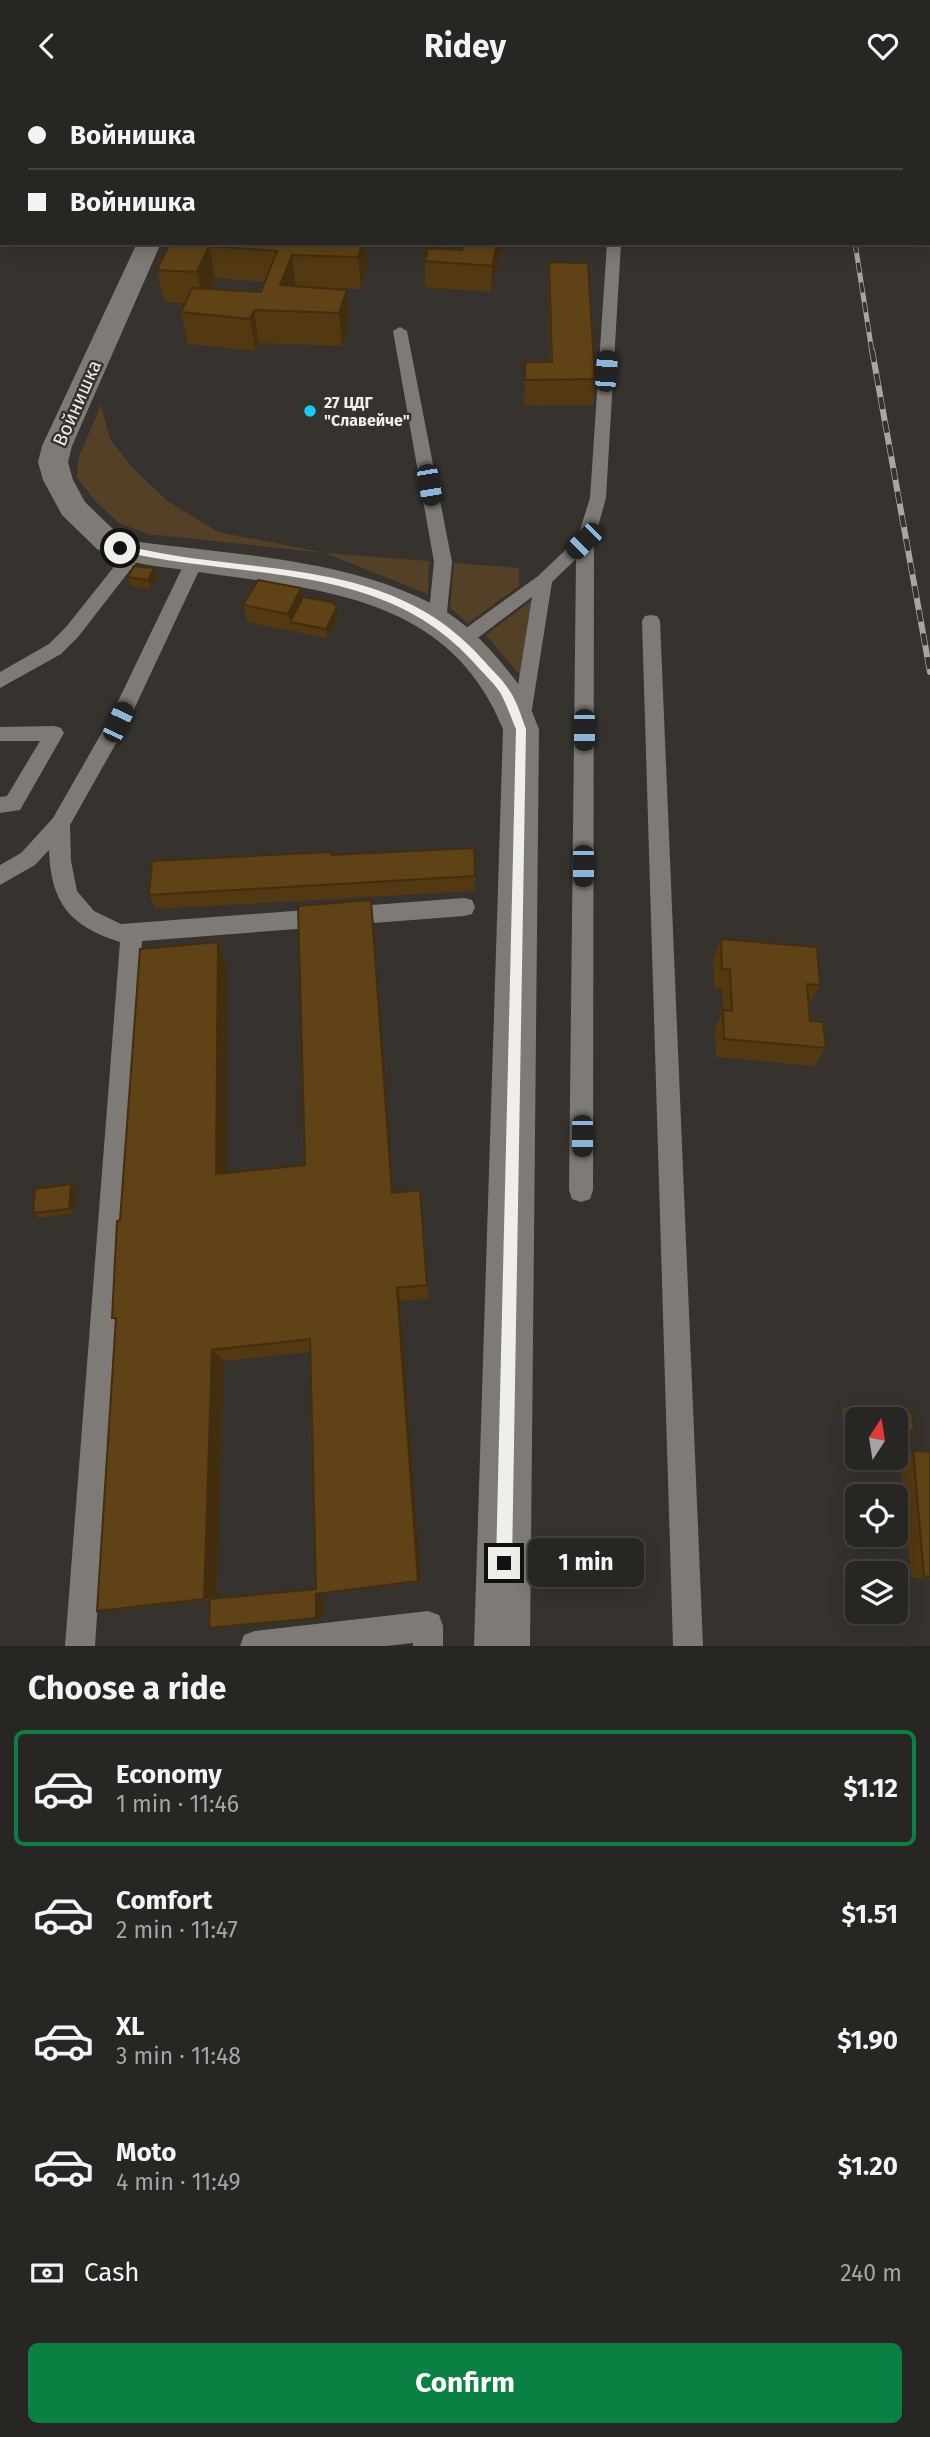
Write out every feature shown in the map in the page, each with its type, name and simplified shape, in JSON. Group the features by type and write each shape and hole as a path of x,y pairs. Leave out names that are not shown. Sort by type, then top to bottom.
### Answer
{"street":[{"name":"Войнишка","path":"148,245 57,446 53,462 58,480 73,507 108,542 135,552 326,579 372,591 449,631 505,691 521,729 502,1646"}],"lane":[{"path":"581,1190 584,541 598,498 614,245"},
{"path":"400,331 443,562 449,631 544,580 584,541"},
{"path":"0,681 55,649 72,632 135,552"},
{"path":"0,876 27,859 60,824 118,722 194,562"},
{"path":"521,729 544,580"},
{"path":"650,621 688,1646"},
{"path":"0,734 54,733 13,804 0,805"},
{"path":"60,824 58,866 68,896 96,925 109,930 132,934 464,907"},
{"path":"80,1646 132,934"},
{"path":"255,1646 300,1644 428,1626 428,1646"}],"shaded area":[{"path":"101,405 110,439 131,466 166,500 218,532 325,553 148,534 119,523 94,500 77,477 78,459"},
{"path":"325,553 429,561 428,594"},
{"path":"454,563 519,568 519,586 468,623 450,608"},
{"path":"533,599 520,675 486,635"}],"building":[{"path":"169,245 361,245 358,257 292,255 280,285 347,290 339,313 254,310 250,319 181,312 192,288 261,292 277,251 209,246 197,272 157,270"},
{"path":"463,245 497,245 492,266 425,261 428,248 462,250"},
{"path":"549,262 588,263 595,379 525,380 525,362 552,362"},
{"path":"134,566 154,568 148,580 128,577"},
{"path":"258,580 301,588 288,614 243,605"},
{"path":"303,597 332,602 337,607 326,629 290,622"},
{"path":"474,848 475,876 149,895 152,861"},
{"path":"371,900 392,1193 420,1190 427,1285 397,1288 418,1581 316,1594 316,1618 209,1628 210,1599 316,1589 310,1339 212,1350 204,1599 97,1611 116,1318 112,1318 117,1221 120,1220 140,949 218,942 216,1174 305,1165 298,906"},
{"path":"721,939 817,947 820,985 807,984 810,1021 823,1022 826,1048 724,1039 723,1010 732,1011 730,970 722,969"},
{"path":"71,1184 69,1209 33,1213 35,1189"},
{"path":"908,1412 912,1413 914,1431 908,1430"},
{"path":"913,1450 930,1452 930,1577 924,1576"}],"railway":[{"path":"855,245 872,352"},
{"path":"872,350 930,672"}],"place":[{"name":"27 ЦДГ \"Славейче\"","path":"310,411"}],"route":[{"path":"120,548 194,562 283,571 326,579 372,591 406,606 438,622 461,641 505,691 521,729 504,1563"}]}
